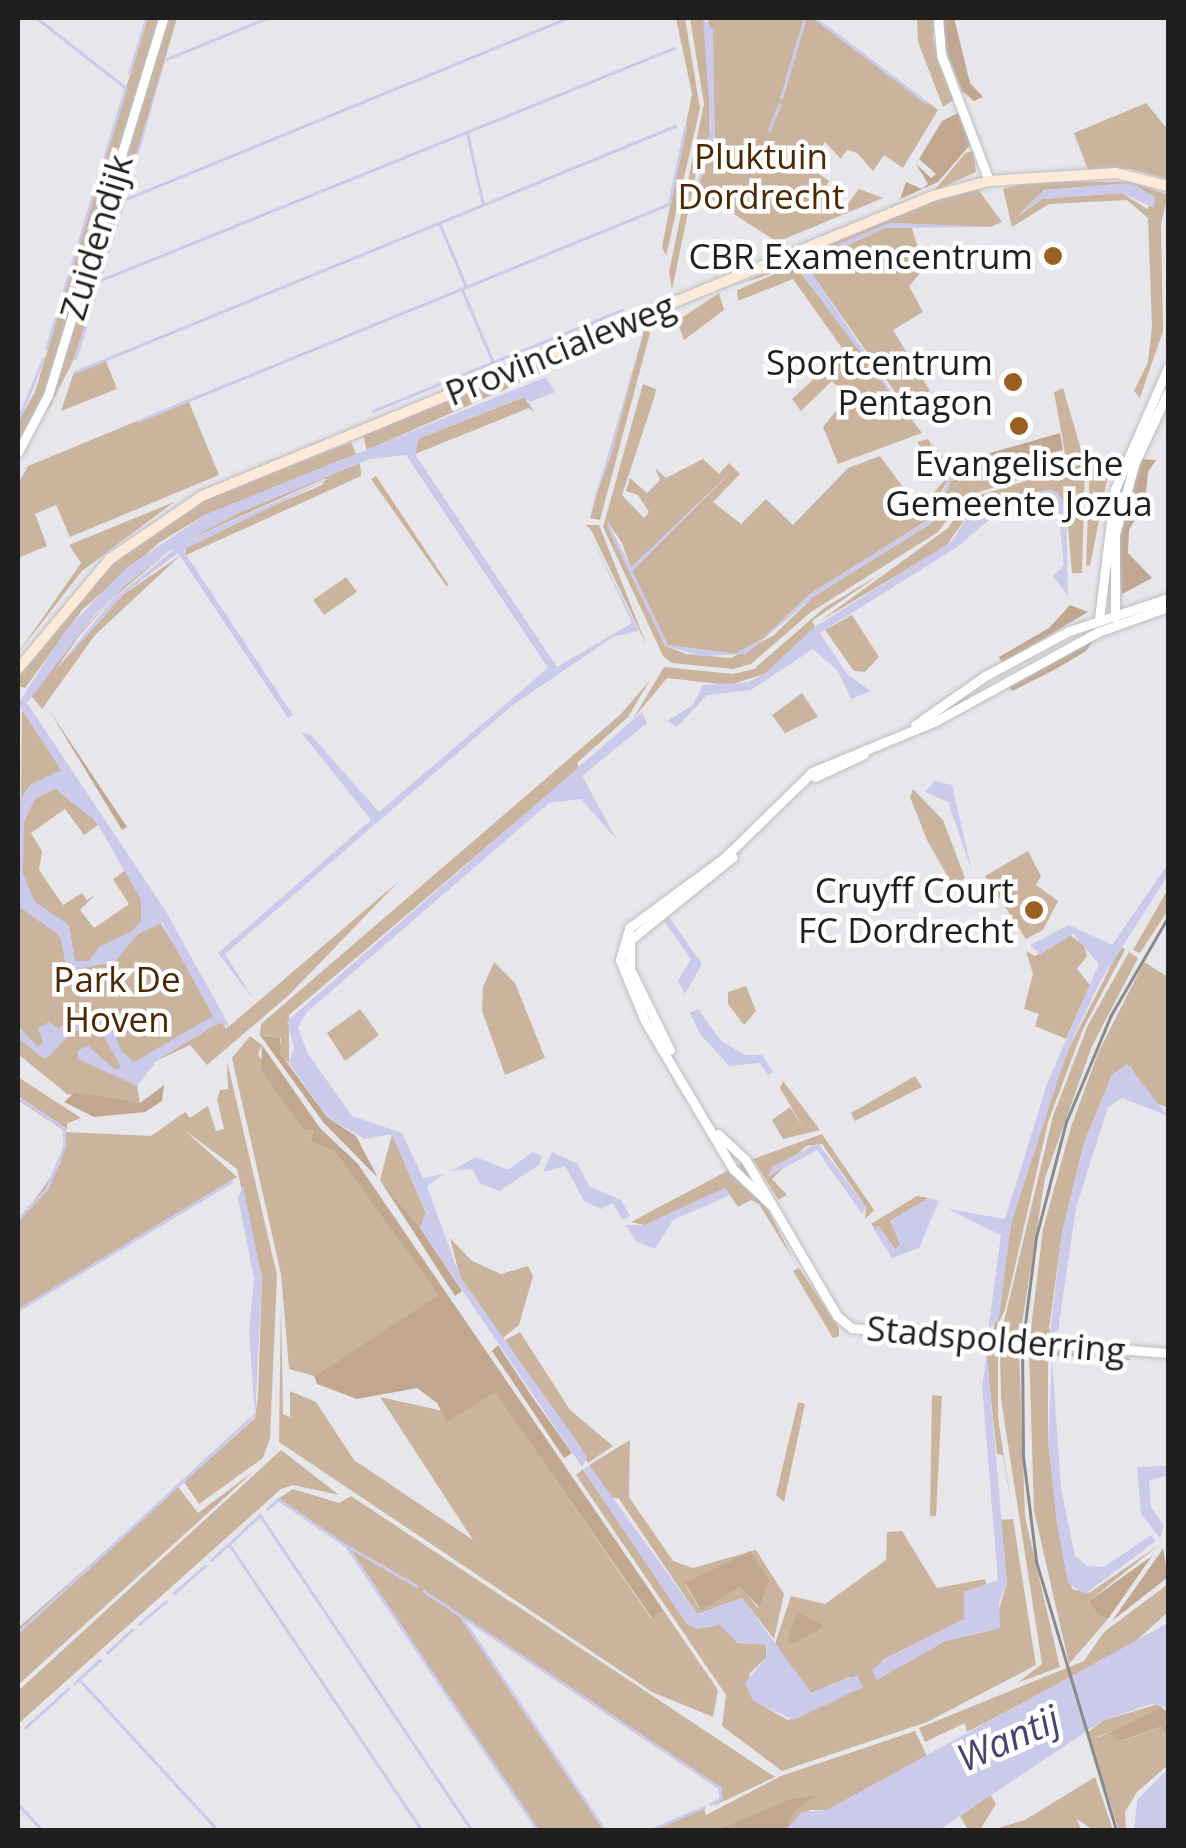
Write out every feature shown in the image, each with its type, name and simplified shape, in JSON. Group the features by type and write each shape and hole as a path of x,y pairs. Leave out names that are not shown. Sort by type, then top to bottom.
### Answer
{"main road":[{"name":"Provincialeweg","path":"18,669 100,568 202,496 933,196 989,180 1116,173 1168,186"}],"street":[{"name":"Zuidendijk","path":"18,452 48,396 163,18"},
{"path":"938,18 941,54 989,180"},
{"path":"1099,618 1105,597 1106,529 1115,488 1168,367"},
{"path":"1098,632 1115,615 1112,555 1128,481 1168,392"},
{"path":"1116,593 1126,604 1139,605"},
{"path":"1105,597 1115,615 1126,622"},
{"name":"Stadspolderring","path":"910,730 985,676 1099,618 1168,598"},
{"name":"Stadspolderring","path":"1168,607 1098,632 798,788 724,866 630,940 630,969 665,1030 672,1058 733,1168 771,1205 837,1316 852,1328 1168,1353"}],"green space":[{"path":"147,18 160,18 51,382 18,446 18,422 35,392"},
{"path":"166,18 177,18 121,211 74,359 47,412"},
{"path":"676,18 685,18 700,108 666,256 662,247 692,94"},
{"path":"690,18 703,18 708,26 710,135 701,149 672,290 669,272 704,104"},
{"name":"Pluktuin Dordrecht","path":"708,18 815,18 938,110 903,168 884,155 873,171 857,153 847,150 841,159 825,142 817,153 821,157 808,166 829,181 824,190 846,206 859,189 883,198 777,242 697,190 715,138"},
{"path":"917,18 934,18 933,40 956,98 943,107 918,42"},
{"path":"1146,103 1168,130 1168,179 1130,169 1088,170 1074,133"},
{"path":"973,151 976,172 934,191 965,153"},
{"path":"1031,181 1131,182 1168,195 1161,224 1163,331 1140,398 1134,391 1148,362 1152,327 1148,218 1127,200 1049,204 1012,227 1003,189","holes":["1131,183 1155,197 1147,209 1122,193 1042,199 1017,217 1044,190"]},
{"path":"977,188 1002,222 990,227 889,223 795,265 922,433 838,464 823,427 847,397 832,381 801,411 792,399 844,351 793,279 738,301 737,290 792,267 739,284 929,202"},
{"path":"885,228 912,228 924,269 909,286 923,312 893,330 930,391 902,402 805,264"},
{"path":"719,293 724,310 684,340 677,321"},
{"path":"643,320 650,333 600,520 590,518 645,328 367,450 363,435"},
{"path":"106,361 117,389 61,411 74,372"},
{"path":"643,384 656,389 655,395 622,495 644,518 649,512 638,495 626,491 630,478 647,493 660,480 655,468 666,478 703,459 719,474 729,463 740,474 713,502 741,524 766,499 793,525 848,468 880,456 919,509 944,481 917,442 928,439 949,477 925,523 810,594 764,638 735,654 668,645 632,571 731,472 631,568 622,543 607,521 665,646 686,654 731,658 774,635 813,597 932,523 951,481 1065,453 1054,392 1063,388 1084,460 965,496 938,532 811,612 751,664 733,669 672,663 663,656 603,527"},
{"path":"524,397 535,413 529,408 415,454 418,439"},
{"path":"188,400 219,475 70,537 56,505 35,514 47,546 18,558 18,484 28,466"},
{"path":"351,442 356,454 205,515 160,542 82,610 25,688 18,686 18,671 116,556 208,498"},
{"path":"1111,460 1090,566 1086,565 1090,462"},
{"path":"360,463 361,476 186,555 185,548 213,531 322,485 326,478 179,544 240,512"},
{"path":"1085,463 1082,573 1072,573 1066,505 1052,490 1036,492 973,508 946,546 820,621 948,528 967,499"},
{"path":"376,476 448,584 447,587 371,479"},
{"path":"174,502 82,571 18,653 81,563 69,545"},
{"path":"586,525 599,525 647,646 591,530"},
{"path":"174,547 112,599 79,636 57,668 124,594 181,555 95,635 42,709 31,695 73,640 123,587"},
{"path":"882,573 812,621 815,627 765,674 729,685 667,678 633,719 664,667 733,674 754,669 824,608"},
{"path":"346,577 357,592 324,615 313,600"},
{"path":"852,615 879,657 865,672 854,671 825,630"},
{"path":"650,680 628,717 577,763 579,768 289,1015 289,1063 279,1053 281,1038 260,1035 261,1024 621,714"},
{"path":"802,693 818,717 785,733 772,715"},
{"name":"Park De Hoven","path":"22,710 98,825 84,835 65,809 31,833 42,851 39,870 63,905 82,893 87,900 95,895 80,910 94,928 129,904 113,879 127,869 226,1029 399,881 289,995 207,1065 190,1045 156,1061 137,1086 140,1103 67,1094 18,1054"},
{"path":"913,789 943,820 965,878 953,886 927,840 910,797"},
{"path":"1028,851 1041,876 1036,885 1058,901 1043,930 1026,939 985,876"},
{"path":"1168,889 1168,910 1140,953 1133,950"},
{"path":"1068,934 1084,945 1087,956 1077,969 1090,985 1066,1039 1035,1026 1039,1014 1024,1009 1033,974 1026,951 1035,956"},
{"path":"1121,946 1125,950 1083,1029 1048,1122 1005,1310 992,1337 1011,1224 1036,1136 1068,1050"},
{"path":"1129,952 1138,958 1092,1046 1045,1178 1020,1336 1001,1334 1053,1116 1088,1025"},
{"path":"494,962 515,983 545,1058 505,1075 482,1011 483,987"},
{"path":"1144,962 1168,977 1168,1108 1151,1101 1130,1066 1112,1075 1084,1143 1062,1233 1049,1329 1057,1338 1030,1336 1043,1229 1071,1127 1098,1053"},
{"path":"746,986 756,1011 744,1025 728,1004 728,992"},
{"path":"360,1009 379,1035 345,1061 327,1033"},
{"path":"250,1036 262,1045 258,1055 313,1129 311,1141 336,1153 440,1295 314,1376 289,1369 281,1274 232,1058"},
{"path":"227,1061 277,1275 270,1438 263,1458 199,1504 184,1482 255,1418 258,1396 262,1278 237,1169 184,1130 237,1177 18,1310 18,1223 60,1164 66,1132 151,1136 185,1112 190,1118 208,1106 216,1131 224,1129 217,1099 220,1090 228,1089"},
{"path":"915,1076 922,1087 855,1121 851,1113"},
{"path":"18,1077 81,1118 68,1123 66,1132 18,1100"},
{"path":"783,1081 820,1130 783,1139 772,1120 790,1107 804,1129 780,1088"},
{"path":"392,1134 426,1213 420,1228 380,1180"},
{"path":"822,1134 874,1210 865,1219 866,1207 822,1144 806,1146 772,1179 787,1195 778,1200 753,1159"},
{"path":"744,1162 794,1261 759,1204 751,1200 738,1207 725,1188 645,1225 631,1222"},
{"path":"917,1196 929,1198 890,1221 901,1245 895,1249 871,1224"},
{"path":"450,1238 472,1261 501,1274 528,1266 533,1276 519,1325 503,1338 460,1277"},
{"path":"799,1268 839,1328 839,1336 833,1338 793,1271"},
{"path":"281,1300 283,1414 290,1417 290,1391 316,1402 354,1460 473,1540 380,1397 443,1411 495,1391 651,1618 664,1611 718,1690 713,1717 652,1692 279,1442"},
{"path":"520,1332 570,1410 613,1446 588,1463 505,1340"},
{"path":"985,1345 998,1346 998,1418 1013,1515 1003,1455 997,1454"},
{"path":"1019,1349 1025,1517 1060,1667 1017,1683 1042,1664 1001,1399 1000,1350"},
{"path":"1029,1350 1119,1353 1131,1360 1058,1356 1048,1361 1048,1442 1072,1589 1089,1593 1159,1545 1089,1601 1108,1619 1069,1664 1034,1511"},
{"path":"932,1395 942,1396 936,1516 930,1516"},
{"path":"798,1402 805,1404 784,1502 776,1495"},
{"path":"630,1440 629,1497 673,1561 693,1568 747,1553 685,1584 699,1608 741,1587 758,1608 770,1580 750,1552 756,1550 784,1594 774,1639 742,1598 697,1614 619,1499 611,1497 589,1465"},
{"path":"281,1450 339,1495 293,1485 281,1489 18,1724 18,1691"},
{"path":"583,1469 687,1624 721,1625 738,1643 766,1644 766,1658 749,1674 754,1701 788,1720 863,1687 850,1677 811,1693 775,1644 791,1596 825,1604 886,1560 887,1532 902,1531 937,1588 985,1579 987,1586 964,1592 964,1619 881,1661 905,1664 945,1641 993,1630 1007,1582 1000,1520 1013,1519 1036,1665 927,1722 782,1771 722,1726 726,1695 576,1475"},
{"path":"254,1471 18,1685 18,1628 178,1487 198,1513"},
{"path":"293,1489 339,1503 351,1496 775,1777 713,1806 721,1799 720,1788 464,1619 605,1830 538,1830 347,1546 278,1499"},
{"path":"1168,1584 1168,1612 1128,1648 967,1732 965,1723 925,1742 919,1728 1084,1661 1104,1632"},
{"path":"1158,1704 1165,1710 1095,1738 1110,1734 1121,1741 1162,1727 1168,1736 1168,1765 1137,1792 1125,1812 1126,1830 1119,1830 1087,1733 1102,1721"},
{"path":"915,1731 927,1756 827,1810 809,1810 812,1830 651,1830 704,1807 706,1815 781,1776"},
{"path":"1095,1777 1113,1830 1093,1830 1077,1819 1081,1830 992,1830 1025,1820"},
{"path":"990,1794 996,1804 980,1830 968,1830 960,1816"}],"shaded area":[{"path":"942,18 954,18 970,83 983,97 974,101 962,91 945,48"},
{"path":"962,111 970,145 938,182 900,199 906,182 922,189 928,184 916,164 931,178 936,174 919,159 942,121"},
{"path":"1060,433 1063,450 956,477 928,439 949,465"},
{"path":"1140,459 1156,460 1148,472 1145,503 1129,530 1128,553 1152,578 1122,594 1117,535"},
{"path":"1070,605 1088,612 1002,663 999,657 1049,628"},
{"path":"1095,638 1086,651 1054,670 1012,691 1008,685"},
{"path":"49,710 127,827 122,830"},
{"path":"260,1035 280,1038 280,1053 327,1117 356,1136 378,1178 323,1122"},
{"path":"262,1045 320,1128 358,1164 664,1611 652,1618 495,1392 447,1422 437,1403 417,1388 357,1399 317,1384 314,1376 439,1295 336,1153 311,1141 313,1130 303,1129 261,1070"},
{"path":"164,1085 162,1101 145,1112 94,1117 64,1102 75,1092 140,1103"},
{"path":"380,1180 420,1228 462,1291 455,1296"},
{"path":"498,1345 572,1453 564,1458 492,1351"},
{"path":"1163,1548 1168,1577 1112,1621 1160,1553"},
{"path":"750,1551 770,1580 759,1607 740,1587 701,1610 685,1583"},
{"path":"1152,1556 1108,1619 1098,1614 1089,1601"},
{"path":"797,1612 824,1626 793,1644 788,1639"},
{"path":"1160,1708 1168,1712 1168,1736 1161,1727 1120,1741 1110,1734 1094,1740"},
{"path":"816,1795 794,1812 786,1830 718,1830 788,1800"}],"water":[{"path":"177,18 127,196 74,360"},
{"path":"703,18 713,30 715,138 693,200 711,129"},
{"path":"1131,183 1155,197 1154,208 1122,193 1042,199 1017,217 1044,190"},
{"path":"889,223 990,227 885,228 805,263 917,430 794,262"},
{"path":"645,327 612,453 588,518 612,443"},
{"path":"546,377 555,392 530,402 523,397 418,439 415,454 557,667 632,623 588,530 639,631 613,637 513,705 225,954 254,1000 218,953 371,820 301,732 311,735 379,812 548,668 406,455 370,459 240,512 180,544 341,473 183,550 293,715 288,718 178,553 124,594 54,672 112,600 175,549 123,587 91,619 27,703 165,910 230,1027 219,1023 156,1061 137,1086 78,1059 78,1050 88,1046 116,1070 121,1067 97,1024 71,1033 46,1059 18,1038 18,1026 38,1047 43,1042 38,1028 49,1022 59,1029 75,1013 107,1012 121,1051 134,1062 213,1016 162,923 138,934 114,962 77,969 65,961 60,936 18,906 18,802 31,784 61,770 18,704 65,631 126,568 205,515","holes":["55,789 96,821 141,900 141,921 132,931 99,947 89,961 75,961 69,925 35,902 23,874 24,822 35,799"]},
{"path":"928,443 956,477 1065,453 951,481 932,523 813,597 746,654 702,656 665,646 607,521 631,567 731,472 632,571 668,645 735,654 764,638 810,594 932,517 949,477"},
{"path":"1045,490 1057,492 1066,505 1068,596 1053,576 1064,565 1058,508 1044,500 1002,509 957,547 820,633 848,675 871,691 851,699 838,671 813,649 751,690 707,695 677,727 667,721 693,705 703,685 748,682 765,674 813,628 952,541 973,508"},
{"path":"642,712 647,723 582,776 617,840 581,799 549,803 307,1012 298,1027 308,1054 352,1116 402,1133 423,1178 444,1174 427,1186 460,1277 578,1443 587,1458 582,1467 420,1228 426,1212 392,1134 365,1139 327,1117 289,1063 294,1048 287,1021"},
{"path":"935,781 952,785 972,871 948,802 925,792"},
{"path":"1168,864 1168,875 1100,982 1068,1049 1011,1224 999,1318 988,1331 1001,1235 948,1209 1005,1219 1047,1084 1099,964 1073,934 1040,955 1030,945 1069,925 1112,945"},
{"path":"669,917 702,964 685,994 678,981 691,959 664,921"},
{"path":"698,1009 721,1041 745,1055 762,1055 773,1072 768,1075 760,1063 729,1066 700,1034 690,1013"},
{"path":"1127,1064 1168,1116 1122,1098 1108,1107 1076,1208 1058,1331 1050,1333 1062,1233 1084,1143 1112,1075"},
{"path":"818,1143 866,1207 862,1214 817,1150 768,1177 772,1167"},
{"path":"533,1152 542,1156 539,1165 499,1191 480,1183 472,1169 451,1171 476,1157 508,1170"},
{"path":"552,1152 578,1164 589,1186 621,1200 630,1216 623,1220 613,1203 601,1209 584,1201 565,1166 543,1172"},
{"path":"243,1186 262,1278 255,1418 249,1331 254,1279 238,1197"},
{"path":"725,1188 730,1195 673,1220 655,1249 636,1241 626,1225 645,1225"},
{"path":"929,1198 939,1201 919,1248 892,1258 873,1228 879,1226 895,1249 900,1245 890,1221"},
{"path":"987,1354 1007,1582 999,1602 1000,1628 945,1641 877,1680 872,1670 881,1662 964,1619 964,1592 998,1580 982,1386"},
{"path":"1052,1358 1061,1488 1075,1556 1087,1566 1104,1567 1151,1535 1156,1541 1085,1594 1068,1583 1057,1524 1048,1442"},
{"path":"589,1465 697,1614 742,1598 811,1693 857,1675 863,1687 794,1720 753,1701 745,1683 766,1658 767,1645 738,1643 720,1625 697,1629 687,1624 583,1470"},
{"path":"1168,1466 1168,1475 1149,1481 1151,1507 1164,1526 1160,1538 1141,1514 1137,1467"},
{"name":"Wantij","path":"1168,1623 1168,1708 1151,1704 1102,1721 939,1830 786,1830 802,1812 827,1810"},
{"path":"1168,1769 1168,1830 1134,1830 1137,1800"}],"waterway":[{"path":"37,18 126,88 47,348"},
{"path":"129,74 146,18"},
{"path":"167,59 267,18"},
{"path":"126,199 567,18"},
{"path":"815,18 926,102"},
{"path":"781,98 804,21"},
{"path":"101,280 674,48"},
{"path":"769,130 779,105"},
{"path":"75,372 675,126"},
{"path":"138,421 669,204 685,128"},
{"path":"468,135 483,203"},
{"path":"116,227 125,196"},
{"path":"440,224 466,286"},
{"path":"463,291 493,362"},
{"path":"373,411 622,310"},
{"path":"18,420 43,359"},
{"path":"18,1097 64,1128 65,1146 47,1189 18,1220"},
{"path":"18,1310 230,1182"},
{"path":"18,1632 254,1415"},
{"path":"267,1509 278,1499 347,1546 538,1830"},
{"path":"229,1544 260,1515 472,1830"},
{"path":"211,1560 229,1544 422,1830"},
{"path":"349,1547 417,1586"},
{"path":"174,1593 205,1566"},
{"path":"424,1591 720,1788 721,1799 711,1804"},
{"path":"139,1624 166,1601"},
{"path":"462,1618 605,1830"},
{"path":"107,1653 132,1630"},
{"path":"74,1684 100,1660"},
{"path":"79,1679 218,1830"},
{"path":"25,1728 68,1689"},
{"path":"18,1804 42,1830"},
{"path":"651,1830 704,1807"}],"railway":[{"path":"1116,1830 1036,1561 1023,1457 1022,1348 1036,1237 1066,1122 1111,1015 1168,917"}],"place":[{"name":"CBR Examencentrum","path":"1053,256"},
{"name":"Sportcentrum Pentagon","path":"1013,382"},
{"name":"Evangelische Gemeente Jozua","path":"1019,426"},
{"name":"Cruyff Court FC Dordrecht","path":"1034,910"}]}
